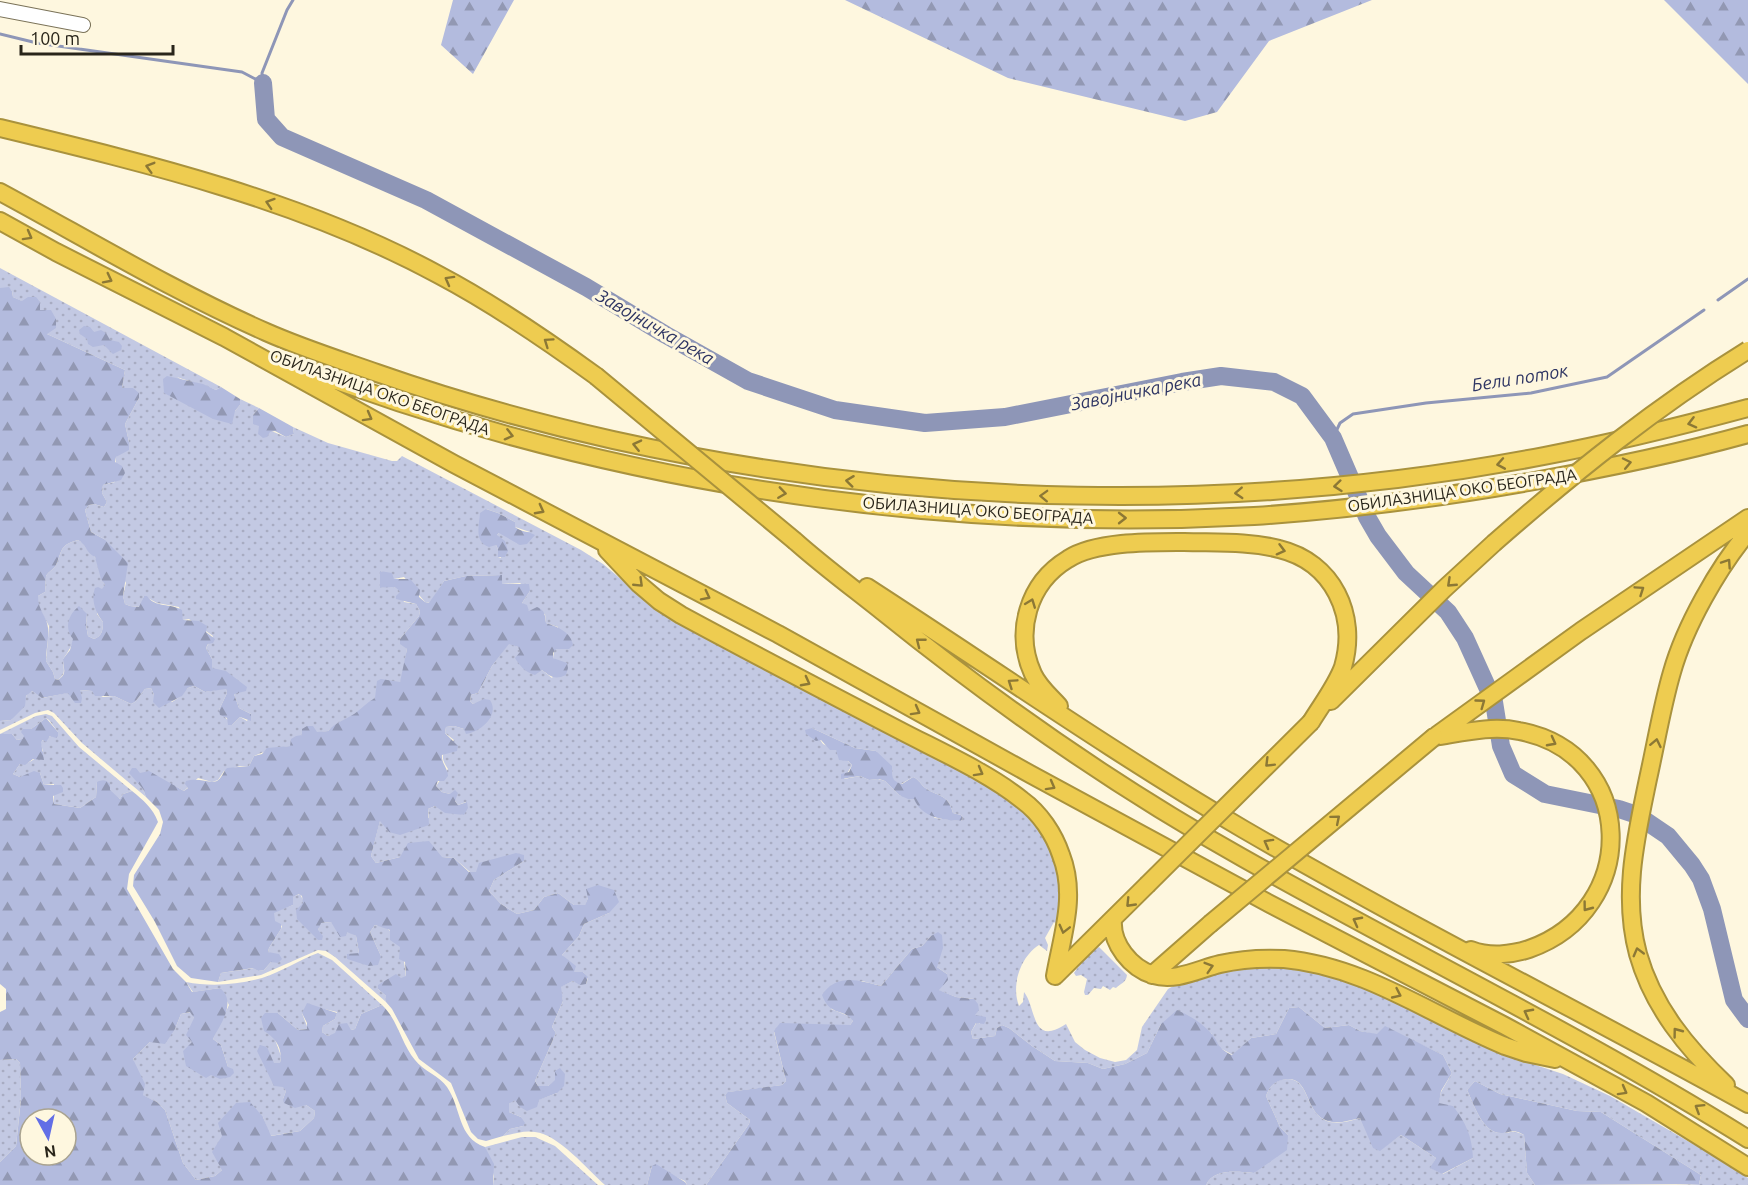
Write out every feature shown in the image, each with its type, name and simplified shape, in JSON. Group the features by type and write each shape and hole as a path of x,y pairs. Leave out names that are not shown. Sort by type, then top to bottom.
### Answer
{"highway":[{"path":"0,128 108,154 270,203 370,241 438,274 500,309 596,376 821,564 1021,717 1160,809 1318,900 1642,1076 1748,1139"},
{"name":"ОБИЛАЗНИЦА ОКО БЕОГРАДА","path":"0,192 213,307 268,333 435,393 569,430 741,466 867,483 1012,495 1113,497 1298,490 1378,482 1546,456 1643,435 1748,408"},
{"path":"0,220 66,257 224,337 598,541 778,634 1074,798 1572,1063 1671,1118 1748,1167"},
{"name":"ОБИЛАЗНИЦА ОКО БЕОГРАДА","path":"224,337 350,386 484,429 653,469 758,489 910,508 1028,516 1187,518 1309,512 1470,491 1595,470 1748,434"},
{"path":"598,541 639,584 659,601 681,615 976,770 1024,801 1053,836 1067,875 1068,914 1055,976 1444,589 1539,503 1618,439 1748,350"},
{"path":"1152,975 1188,942 1434,738 1537,662 1748,518"},
{"path":"1748,532 1707,592 1690,625 1672,670 1630,876 1631,915 1638,953 1660,1007 1690,1049 1727,1086 1748,1103"},
{"path":"1095,739 1046,693 1034,676 1025,645 1026,616 1036,591 1044,579 1069,558 1095,549 1148,542 1248,544 1280,549 1317,568 1328,579 1341,602 1347,625 1343,666 1311,722"},
{"path":"821,564 859,582 945,637 1095,739 1245,830 1748,1103"},
{"path":"1434,738 1476,730 1503,729 1534,734 1558,745 1585,768 1602,795 1611,829 1611,854 1605,876 1587,907 1569,926 1549,940 1525,950 1497,954 1480,954 1448,942"},
{"path":"1113,920 1112,928 1118,946 1139,968 1152,975 1176,976 1218,964 1251,959 1317,964 1381,986 1505,1046 1572,1063"}],"street":[{"path":"0,9 83,25"}],"shaded area":[{"path":"0,268 221,387 216,390 177,377 235,411 240,405 240,399 259,408 253,415 260,424 286,437 294,434 293,427 328,443 392,461 397,461 402,456 581,550 603,564 659,611 974,775 1014,801 1040,828 1058,863 1062,900 1056,924 1054,922 1045,938 1048,945 1047,951 1039,945 1032,950 1022,964 1016,990 1019,1006 1023,1002 1024,992 1037,1023 1046,1031 1055,1030 1066,1024 1075,1042 1085,1050 1100,1058 1115,1062 1126,1060 1137,1050 1142,1027 1168,989 1184,980 1244,964 1314,969 1399,1003 1457,1034 1520,1060 1563,1074 1610,1096 1724,1162 1748,1178 1748,1185 1676,1185 1699,1184 1701,1175 1601,1112 1577,1111 1500,1094 1475,1081 1467,1090 1484,1123 1494,1132 1514,1132 1524,1135 1527,1173 1535,1185 1206,1185 1220,1173 1254,1173 1288,1135 1280,1127 1266,1096 1276,1082 1290,1079 1301,1085 1314,1111 1328,1122 1339,1123 1360,1118 1380,1150 1401,1135 1436,1158 1431,1168 1443,1174 1473,1158 1438,1104 1441,1092 1452,1073 1443,1055 1422,1045 1360,1031 1349,1025 1325,1028 1299,1007 1289,1008 1276,1034 1251,1038 1233,1055 1220,1048 1211,1033 1161,1024 1147,1053 1125,1064 1103,1069 1088,1063 1055,1061 1002,1025 997,1028 995,1036 973,1039 971,1032 977,1022 980,1024 975,1015 974,999 956,997 938,990 947,974 937,967 931,936 922,946 912,949 881,986 862,981 831,1009 851,1017 853,1021 850,1025 774,1032 786,1081 782,1085 729,1092 725,1095 727,1103 750,1120 706,1185 687,1185 685,1181 652,1166 647,1185 605,1185 563,1146 544,1134 519,1132 503,1136 510,1129 523,1126 521,1117 509,1112 509,1104 515,1099 538,1100 557,1093 556,1080 548,1086 538,1086 535,1081 556,1033 552,1027 563,1001 560,987 573,981 586,984 588,978 583,972 574,972 562,955 579,936 584,924 609,913 588,898 585,906 574,905 558,893 544,897 534,910 517,914 501,904 489,891 494,880 524,861 470,872 454,858 400,857 376,863 371,856 380,820 429,818 428,809 435,806 464,815 466,802 458,805 450,794 442,792 436,786 448,769 443,757 454,740 445,733 446,727 454,726 464,729 479,703 473,704 470,701 471,695 478,693 492,666 509,643 518,647 538,671 542,670 552,678 561,663 553,658 558,627 546,623 545,614 529,611 522,603 530,591 520,583 502,584 501,575 466,576 444,581 430,603 425,602 404,577 394,579 381,571 380,588 391,586 399,589 404,602 416,604 420,611 419,616 400,639 407,649 400,682 395,682 357,713 334,725 328,731 302,735 290,746 271,749 254,756 249,766 224,771 218,780 212,782 198,778 184,791 175,786 143,789 146,797 82,743 54,713 48,710 35,713 0,730 0,721 11,720 29,692 32,691 43,698 80,690 92,691 103,697 114,696 131,704 145,689 151,688 154,695 172,702 188,688 194,686 205,692 226,688 227,693 219,710 232,725 240,717 247,721 251,714 239,708 234,694 212,668 212,659 206,648 213,636 189,619 183,620 179,607 157,603 144,596 140,607 125,604 123,596 126,583 104,539 91,532 85,510 89,505 94,504 104,507 107,502 102,493 103,485 115,482 116,457 129,442 125,424 139,398 122,388 125,370 47,334 40,310 13,297 9,288 0,288","holes":["486,509 515,522 515,527 530,532 499,533 497,535 501,558 498,557 496,545 492,545","812,728 855,748 876,751 895,782 901,784 915,778 924,787 942,796 953,813 963,818 961,821 935,818 914,799 899,795 885,781 869,780 860,776 844,779 852,765 836,750 823,744"]},
{"path":"78,540 96,559 105,585 97,614 103,622 103,628 97,638 88,636 87,614 63,659 64,673 58,680 55,679 46,661 49,626 38,606 38,596 45,592 46,576 56,565 65,546"},
{"path":"46,714 52,716 79,747 132,791 123,794 120,799 97,782 96,797 80,808 54,804 54,784 44,785 40,773 20,777 13,774 20,764 29,762 43,751 40,742 58,732 46,718 22,739 17,740 12,734 0,734 36,716"},
{"path":"300,894 318,930 320,923 331,922 356,936 359,953 381,956 370,932 375,925 386,928 397,939 402,951 406,977 378,989 386,996 386,1002 335,957 326,951 318,950 261,975 218,982 221,973 254,968 258,971 264,970 271,962 272,954 268,952 269,948 282,926 274,921 274,912 293,905 292,897"},
{"path":"1099,947 1127,975 1116,988 1113,987 1110,990 1103,986 1101,989 1094,988 1088,995 1085,995 1087,979 1081,975 1076,976 1074,973 1088,953"},
{"path":"318,953 332,960 382,1005 361,1014 355,1029 328,1036 322,1032 323,1026 335,1019 337,1012 320,1008 302,1013 308,1029 298,1030 278,1013 274,1037 281,1056 280,1063 274,1063 286,1091 283,1099 306,1105 315,1111 314,1118 300,1131 270,1136 263,1117 222,1136 222,1170 215,1176 196,1180 183,1163 165,1110 157,1102 142,1095 133,1059 150,1042 175,1029 181,1014 191,1012 194,1018 193,1042 211,1075 228,1067 221,1045 213,1039 229,1005 220,988 193,992 186,982 214,985 253,980 276,973"},
{"path":"16,1059 20,1063 21,1098 20,1107 18,1107 16,1146 0,1162 0,1060"},
{"path":"522,1137 535,1137 555,1146 598,1185 493,1185 494,1176 485,1147"}],"green space":[{"path":"453,0 514,0 473,74 441,45"},
{"path":"845,0 1372,0 1269,41 1217,112 1185,121 1008,78"},
{"path":"1664,0 1748,0 1748,84"},
{"path":"9,287 13,297 22,301 28,297 36,297 40,302 40,310 51,310 56,319 56,328 47,334 125,370 122,388 133,388 139,393 139,398 125,424 129,450 116,457 115,462 122,466 125,473 121,480 103,485 102,493 107,502 104,507 94,504 89,505 85,510 91,532 104,539 128,563 123,596 125,604 139,607 144,596 147,596 159,604 182,610 183,620 199,621 207,626 206,632 215,639 206,648 212,659 212,668 226,671 247,687 246,691 234,694 239,708 251,714 251,721 240,717 232,725 228,725 227,718 220,715 219,710 227,693 226,689 205,692 194,686 188,688 182,696 159,708 153,702 154,695 151,688 145,689 131,704 114,696 95,696 92,691 80,690 81,703 75,703 68,693 42,698 32,691 26,696 25,706 11,720 0,721 0,288","holes":["78,540 95,557 105,585 102,589 95,588 93,597 96,610 103,622 103,628 97,638 88,636 87,614 79,606 75,610 68,622 73,639 70,650 63,659 64,673 58,680 55,679 46,661 48,628 39,606 38,596 45,592 46,576 56,565 65,546"]},
{"path":"84,326 90,327 94,332 101,330 106,333 110,340 119,342 122,346 121,350 113,354 104,345 93,347 88,344 87,339 80,334 79,330"},
{"path":"167,376 203,384 216,390 221,387 240,399 240,405 235,411 232,424 213,419 164,393 163,379"},
{"path":"259,408 293,427 294,434 286,437 275,431 263,438 258,434 259,426 253,424 253,415"},
{"path":"486,509 515,522 517,529 535,535 527,544 520,545 499,533 497,535 505,541 508,551 505,557 498,557 496,545 489,547 484,545 479,537 480,513"},
{"path":"380,571 392,573 394,579 410,579 420,590 419,597 429,603 444,581 466,576 502,575 502,584 529,584 530,591 522,603 527,605 529,611 537,607 542,610 546,623 567,633 573,645 569,649 556,649 553,653 553,658 567,663 568,668 566,675 556,677 542,670 535,675 526,670 515,658 520,652 518,647 509,644 492,666 478,693 471,695 470,701 473,704 484,699 490,700 493,711 491,717 472,733 466,734 464,729 454,726 446,727 445,733 458,746 457,751 442,755 448,776 444,781 438,781 436,786 442,792 450,794 455,790 458,793 455,801 458,805 467,802 468,808 464,815 445,813 435,806 428,809 429,825 400,835 389,832 380,821 371,856 376,863 400,857 408,843 429,841 442,857 454,858 469,872 476,872 479,863 516,853 524,855 524,861 494,880 489,891 501,904 517,914 534,910 544,897 558,893 574,905 585,905 588,898 586,889 598,885 614,890 619,902 609,913 584,924 579,936 562,955 576,966 574,972 583,972 588,977 586,984 580,985 573,981 561,987 563,1001 552,1027 556,1033 535,1081 538,1086 548,1086 555,1080 555,1071 560,1068 565,1074 564,1086 557,1093 539,1100 537,1107 527,1111 515,1100 509,1104 509,1112 521,1117 525,1123 523,1126 510,1129 503,1136 486,1141 478,1139 471,1132 451,1083 419,1059 386,1002 386,996 378,989 378,985 396,974 401,978 406,976 405,962 399,959 400,947 390,940 390,930 375,925 370,932 381,956 378,965 369,966 347,959 347,954 359,953 356,936 347,932 346,936 340,937 331,922 321,923 318,930 323,936 322,940 318,940 297,919 296,910 303,903 302,896 299,894 293,897 293,905 274,913 275,921 281,924 281,929 268,952 279,954 282,959 278,963 271,962 264,970 258,971 253,968 221,973 218,982 191,978 177,966 155,922 133,886 134,875 160,834 163,822 159,810 146,797 143,789 129,773 132,768 136,768 140,773 149,771 184,791 188,788 186,781 217,781 227,768 249,766 254,756 262,754 267,748 290,746 291,739 302,735 302,729 307,726 313,726 317,732 328,731 375,698 377,681 381,679 400,682 407,649 400,644 400,639 419,616 420,611 416,604 396,599 400,592 396,588 380,588"},
{"path":"46,718 58,732 56,738 50,736 46,742 43,740 41,742 44,760 33,759 25,765 20,764 13,774 20,777 34,771 40,773 44,785 61,785 63,792 53,796 54,804 80,808 96,797 97,782 104,780 110,784 110,790 120,799 123,794 132,791 150,808 158,822 129,874 127,889 173,969 192,992 220,988 225,994 226,1013 213,1039 221,1045 228,1067 233,1069 234,1073 230,1077 220,1079 211,1075 206,1078 186,1066 183,1051 192,1042 186,1035 194,1018 190,1012 181,1014 165,1044 150,1042 133,1059 145,1084 143,1095 157,1102 165,1110 183,1163 196,1180 215,1176 222,1170 212,1152 222,1136 218,1123 236,1103 250,1102 263,1117 271,1136 300,1131 314,1118 315,1111 306,1105 295,1108 284,1103 286,1091 283,1087 274,1086 257,1051 260,1045 267,1047 274,1063 280,1063 279,1049 272,1037 264,1031 261,1018 265,1013 278,1013 298,1030 307,1029 302,1013 307,1003 337,1013 335,1019 323,1026 322,1032 328,1036 335,1033 339,1024 347,1023 351,1030 355,1029 361,1014 382,1005 392,1018 415,1060 447,1087 469,1136 485,1147 494,1164 493,1185 0,1185 0,1162 16,1146 18,1127 18,1167 78,1167 78,1107 20,1107 20,1063 16,1059 0,1060 0,1012 6,1009 6,989 0,984 0,734 12,734 17,740 22,739 23,729 31,729"},
{"path":"812,728 855,748 876,751 892,766 894,780 902,784 915,778 924,787 942,796 953,813 963,818 961,821 934,817 922,810 914,799 899,795 885,781 879,779 869,780 860,776 841,779 841,774 849,772 852,765 848,761 839,760 836,750 830,750 821,740 816,741 806,734 805,730"},
{"path":"938,932 942,935 943,948 937,967 947,974 948,980 939,990 956,997 974,999 979,1010 975,1015 986,1017 984,1024 976,1023 971,1032 973,1039 995,1036 997,1028 1002,1025 1055,1061 1088,1063 1103,1069 1125,1064 1147,1053 1161,1024 1177,1010 1202,1025 1213,1035 1220,1047 1232,1055 1251,1038 1276,1034 1289,1008 1299,1007 1325,1028 1349,1025 1360,1031 1377,1034 1385,1026 1443,1055 1452,1073 1441,1091 1439,1103 1453,1106 1461,1118 1470,1136 1473,1158 1442,1174 1430,1168 1436,1158 1401,1135 1380,1151 1373,1148 1360,1118 1339,1122 1324,1119 1314,1111 1301,1085 1290,1079 1274,1084 1266,1096 1280,1127 1288,1135 1287,1150 1254,1173 1220,1173 1206,1185 706,1185 750,1120 727,1103 725,1095 728,1092 782,1085 786,1081 774,1031 780,1023 850,1025 853,1021 849,1017 833,1010 826,1002 822,995 828,988 834,983 848,980 881,986 912,949 922,946"},
{"path":"1475,1081 1500,1094 1577,1111 1601,1112 1701,1175 1699,1184 1535,1185 1527,1173 1524,1135 1514,1131 1494,1132 1484,1123 1467,1090"},
{"path":"656,1164 687,1185 647,1185 652,1166"}],"waterway":[{"path":"263,83 262,73 293,0"},
{"path":"0,34 37,43 242,72 263,83"},
{"name":"Завојничка река","path":"263,83 266,119 282,137 426,200 586,287 748,381 835,410 925,423 1005,417 1221,376 1274,382 1302,396 1333,438 1367,517 1378,536 1406,573 1448,612 1465,638 1494,702 1501,746 1513,774 1545,794 1619,809 1637,815 1668,836 1701,879 1712,909 1734,1000 1748,1019"},
{"name":"Бели поток","path":"1718,300 1748,279"},
{"name":"Бели поток","path":"1333,438 1340,423 1353,414 1426,403 1531,393 1607,377 1704,310"}]}
